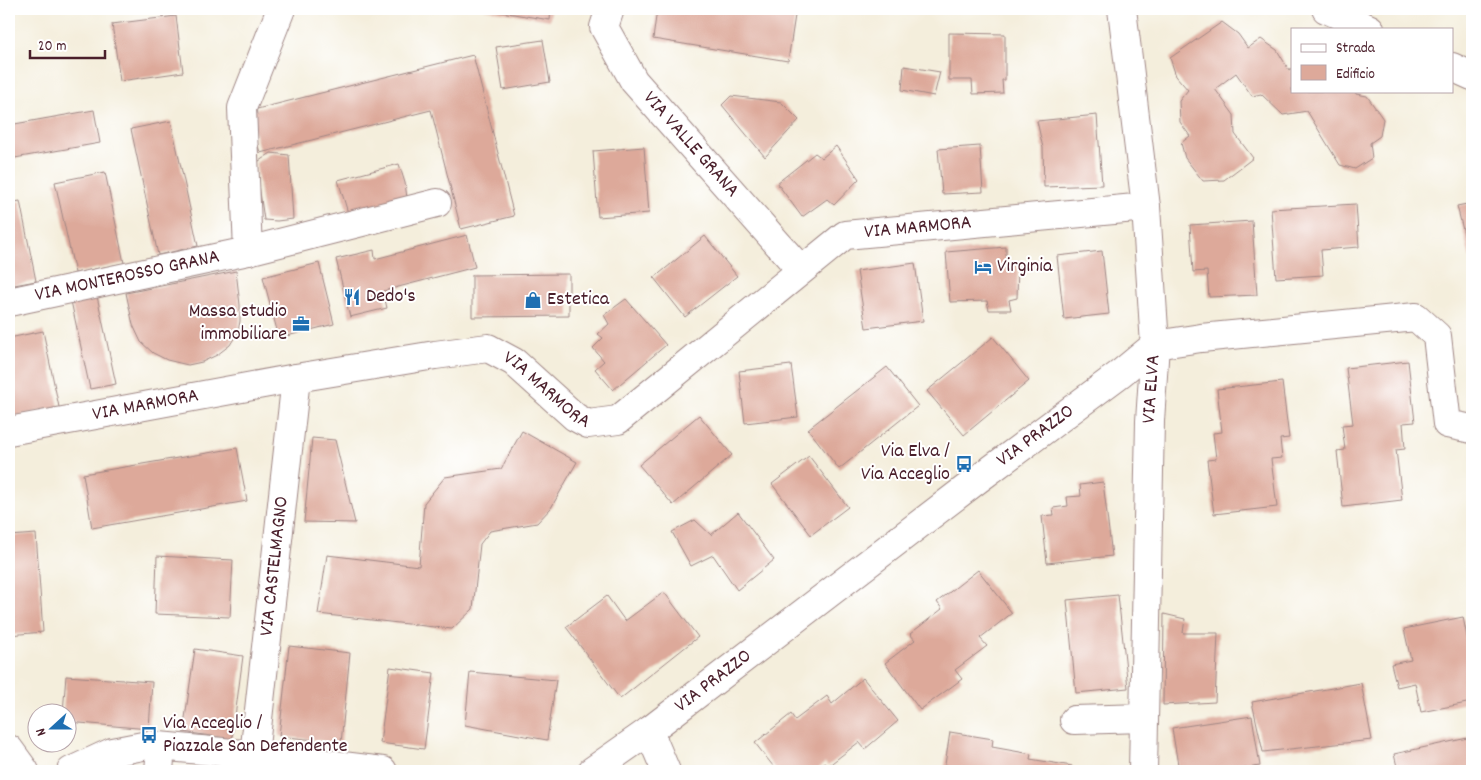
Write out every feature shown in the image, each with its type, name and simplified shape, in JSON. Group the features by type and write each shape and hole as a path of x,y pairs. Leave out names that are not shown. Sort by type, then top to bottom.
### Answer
{"street":[{"name":"VIA MONTEROSSO GRANA","path":"248,251 242,108 281,9"},
{"name":"VIA VALLE GRANA","path":"610,9 604,27 634,82 802,270"},
{"name":"VIA ELVA","path":"1122,9 1146,207 1155,345 1150,421 1143,771"},
{"path":"1326,9 1368,28"},
{"path":"1454,68 1472,76"},
{"name":"VIA MONTEROSSO GRANA","path":"9,302 248,251 437,203"},
{"name":"VIA MARMORA","path":"9,431 296,378 435,354 488,348 514,362 574,417 588,424 618,420 845,235 1146,207"},
{"path":"1155,345 1201,338 1416,317 1437,336 1447,424 1472,429"},
{"name":"VIA PRAZZO","path":"592,771 649,732 977,480 1121,373 1155,345"},
{"name":"VIA CASTELMAGNO","path":"254,755 296,378"},
{"path":"1074,720 1144,718"},
{"path":"649,732 666,771"},
{"path":"71,771 112,752 148,745 160,759 254,755 383,771"},
{"path":"9,749 25,771"}],"building":[{"path":"483,9 551,9 550,20"},
{"path":"657,9 796,9 788,61 653,39"},
{"path":"176,16 183,72 120,81 112,24"},
{"path":"1222,22 1238,34 1248,48 1261,39 1277,50 1289,70 1291,69 1291,92 1355,92 1356,94 1367,96 1383,119 1380,136 1370,143 1372,158 1355,169 1340,165 1307,111 1283,115 1261,94 1252,96 1236,73 1215,89 1234,115 1235,134 1253,158 1224,180 1203,181 1185,158 1181,143 1190,136 1180,122 1179,101 1188,90 1176,76 1170,58"},
{"path":"949,33 1005,34 1005,80 1002,80 1003,93 973,94 972,80 949,80"},
{"path":"543,40 550,82 503,90 496,47"},
{"path":"473,55 514,216 461,229 431,110 260,153 249,111"},
{"path":"904,66 940,72 934,96 902,90"},
{"path":"731,96 781,102 799,120 765,157 722,105"},
{"path":"94,110 100,143 9,159 9,125"},
{"path":"1097,115 1102,185 1044,187 1043,148 1037,121"},
{"path":"171,121 198,246 158,255 131,129"},
{"path":"836,146 859,179 834,205 827,199 802,217 777,183 815,153 822,158"},
{"path":"980,146 983,192 942,194 938,149"},
{"path":"644,147 649,213 598,217 593,151"},
{"path":"271,153 289,155 293,219 264,220 256,163"},
{"path":"399,164 407,198 348,213 338,180"},
{"path":"105,172 124,263 75,273 55,182"},
{"path":"20,201 36,281 9,286 9,203"},
{"path":"1472,203 1472,258 1470,258 1457,206"},
{"path":"1356,204 1359,247 1321,250 1323,275 1276,278 1271,209"},
{"path":"1252,221 1257,295 1209,297 1207,271 1193,272 1190,225"},
{"path":"467,235 475,267 383,291 387,308 350,317 336,259 374,250 375,259"},
{"path":"705,236 737,276 685,317 654,278"},
{"path":"1006,247 1006,263 1018,265 1017,298 1009,300 1011,310 989,310 987,301 950,302 946,252"},
{"path":"1102,251 1109,314 1064,319 1057,256"},
{"path":"319,263 334,324 279,338 263,277"},
{"path":"915,263 923,321 866,328 857,271"},
{"path":"236,271 240,305 238,332 230,345 217,355 202,362 188,365 167,360 153,353 141,342 133,325 126,293"},
{"path":"569,274 569,316 472,317 472,275"},
{"path":"97,296 116,384 90,389 71,301"},
{"path":"626,299 666,345 613,390 595,369 604,361 593,348 603,338 598,334 609,324 604,315"},
{"path":"43,331 59,407 9,418 9,338"},
{"path":"993,337 1029,381 964,435 927,391"},
{"path":"1408,361 1415,422 1403,423 1405,449 1396,450 1402,500 1343,507 1337,451 1345,450 1342,425 1353,424 1346,368"},
{"path":"791,365 798,417 745,423 739,371"},
{"path":"887,367 918,406 839,469 808,429"},
{"path":"1282,382 1289,438 1280,439 1282,458 1271,459 1277,507 1214,514 1207,460 1216,459 1213,433 1222,432 1217,389"},
{"path":"699,415 732,455 673,505 639,465"},
{"path":"522,431 577,462 551,508 537,523 490,531 480,544 473,609 452,629 318,614 327,555 419,566 424,503 445,477 501,469"},
{"path":"312,438 335,440 355,523 304,522"},
{"path":"237,448 247,501 92,528 83,474"},
{"path":"809,456 848,507 811,535 772,484"},
{"path":"1103,482 1112,556 1047,563 1042,516 1054,515 1053,508 1068,506 1067,497 1081,496 1080,485"},
{"path":"738,512 774,560 737,590 713,555 691,566 672,532 695,520 711,535"},
{"path":"36,534 43,632 9,635 9,536"},
{"path":"157,556 233,560 230,617 155,614"},
{"path":"978,570 1012,613 980,638 987,646 955,670 962,679 920,710 885,663 915,640 910,634 942,609 937,602"},
{"path":"664,592 698,637 620,699 566,627 607,596 625,621"},
{"path":"1118,595 1128,688 1076,693 1067,600"},
{"path":"1164,614 1185,619 1183,633 1218,633 1215,702 1163,705"},
{"path":"1463,617 1472,662 1472,702 1421,712 1415,683 1397,687 1391,664 1411,660 1404,629"},
{"path":"289,646 350,653 341,743 279,736"},
{"path":"195,649 243,656 232,739 183,732"},
{"path":"390,667 434,673 424,749 380,743"},
{"path":"470,672 556,680 547,740 465,725"},
{"path":"66,676 152,682 149,729 78,723 78,702 64,702"},
{"path":"863,678 898,721 865,749 859,742 828,766 825,763 815,771 777,771 755,743 791,714 795,720 827,696 832,704"},
{"path":"1361,683 1372,740 1263,752 1252,702"},
{"path":"1252,716 1260,766 1227,771 1179,771 1172,728"},
{"path":"950,732 993,739 992,747 1031,754 1030,759 1072,766 1071,771 944,771"},
{"path":"1472,737 1472,771 1398,771 1394,754"}],"place":[{"name":"Virginia","path":"983,267"},
{"name":"Dedo's","path":"352,297"},
{"name":"Estetica","path":"533,300"},
{"name":"Massa studio immobiliare","path":"301,324"},
{"name":"Via Elva / Via Acceglio","path":"964,464"},
{"name":"Via Acceglio / Piazzale San Defendente","path":"149,735"}]}
